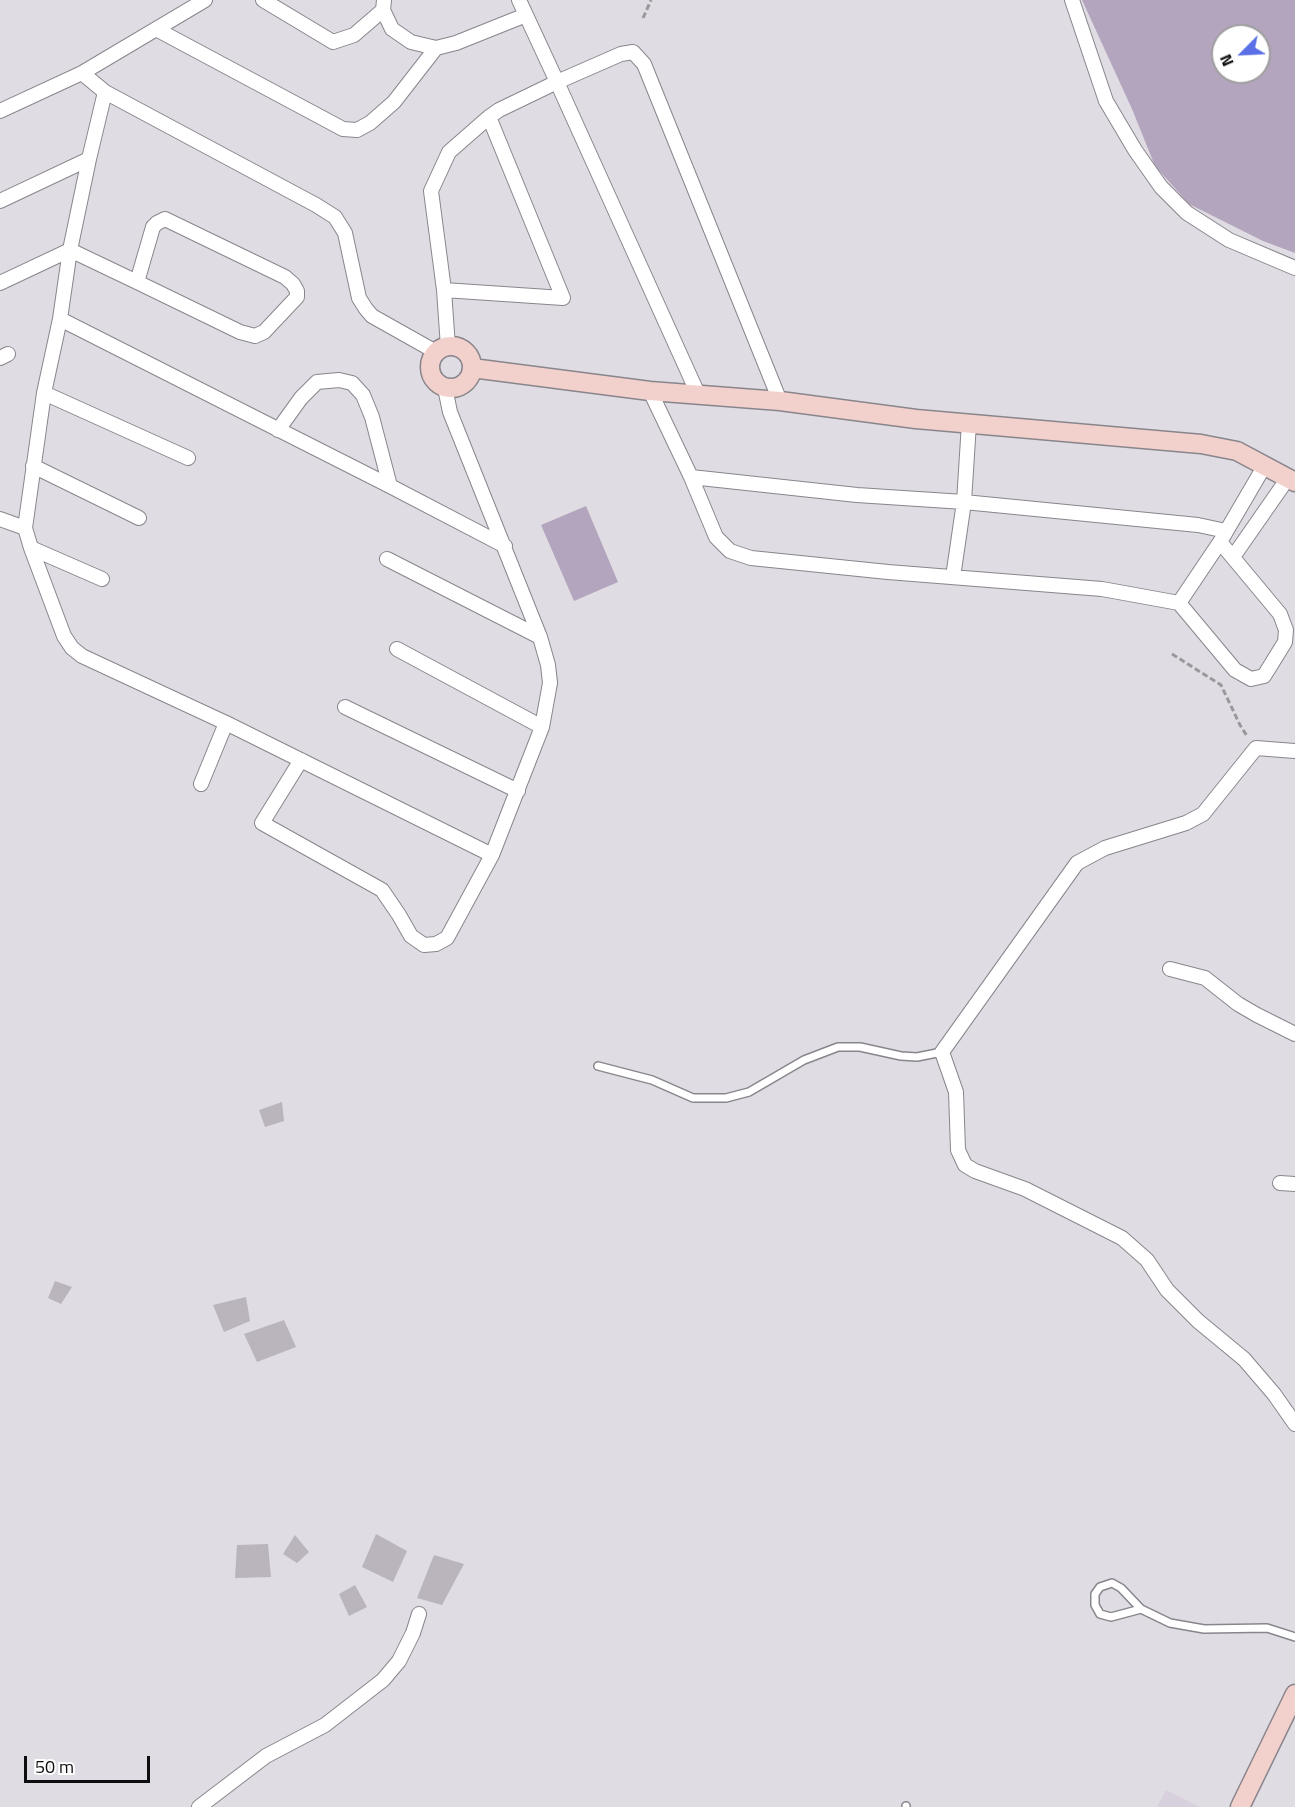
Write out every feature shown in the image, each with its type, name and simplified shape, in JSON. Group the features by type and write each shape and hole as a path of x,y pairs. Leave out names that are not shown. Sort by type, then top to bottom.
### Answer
{"street":[{"path":"0,111 82,73 205,0"},
{"path":"263,0 333,42 354,35 384,5 392,29 411,42 436,48 456,43 526,15"},
{"path":"519,0 698,394"},
{"path":"1072,0 1106,101 1135,150 1161,187 1187,213 1229,240 1295,268"},
{"path":"156,29 343,129 357,130 370,123 394,102 436,48"},
{"path":"442,349 444,290 431,191 449,152 499,110 621,54 633,52 644,64 780,401"},
{"path":"82,73 105,92 316,205 335,218 345,233 359,298 366,309 372,316 442,349"},
{"path":"105,92 70,250 60,319 44,393 25,528 64,636 72,648 82,656 226,723 492,855"},
{"path":"444,290 563,298 489,117"},
{"path":"0,201 89,159"},
{"path":"70,250 240,332 255,336 264,332 297,297 293,284 285,277 165,219 153,226 137,282"},
{"path":"0,283 70,250"},
{"path":"60,319 505,546"},
{"path":"456,347 467,355 472,368 466,381 461,386 453,388 445,388 438,384 430,371 432,357 442,349 456,347"},
{"path":"472,368 650,391 780,401 916,419 1201,444 1237,451 1291,480 1233,557"},
{"path":"278,429 301,398 317,382 339,380 352,384 363,395 372,417 390,486"},
{"path":"301,760 262,823 382,890 411,936 424,945 436,944 447,938 492,855 518,791 543,727 550,683 548,665 540,637 450,412 445,388"},
{"path":"650,391 691,477 716,537 730,552 752,558 953,578 1102,589 1179,603 1235,670 1251,679 1264,676 1284,642 1286,630 1280,614 1233,557 1223,536 1198,525 964,502 857,495 691,477"},
{"path":"44,393 188,458"},
{"path":"953,578 964,502 969,423"},
{"path":"1179,603 1223,536 1265,465"},
{"path":"33,466 139,518"},
{"path":"0,519 25,528"},
{"path":"31,549 102,579"},
{"path":"387,559 540,637"},
{"path":"397,649 543,727"},
{"path":"345,707 518,791"},
{"path":"201,784 226,723"},
{"path":"1295,751 1256,748 1203,814 1186,823 1105,848 1077,863 942,1052 956,1092 958,1150 965,1165 975,1172 1025,1189 1122,1238 1147,1260 1167,1290 1198,1321 1244,1359 1274,1394 1295,1424"},
{"path":"1170,969 1205,978 1238,1004 1295,1034"},
{"path":"1280,1183 1295,1184"},
{"path":"199,1807 266,1756 325,1725 383,1680 399,1661 413,1633 419,1614"},
{"path":"1240,1807 1295,1694"}],"lane":[{"path":"598,1066 652,1080 693,1098 726,1098 749,1092 804,1060 838,1047 860,1047 901,1056 918,1057 942,1052"},
{"path":"1140,1609 1111,1617 1100,1614 1095,1605 1095,1594 1100,1587 1112,1583 1121,1588 1140,1609 1170,1623 1204,1629 1267,1628 1295,1637"}],"path":[{"path":"642,18 651,0"},
{"path":"1172,654 1221,685 1240,725 1256,748"}],"shaded area":[{"path":"1082,0 1295,0 1295,253 1263,241 1189,204 1155,166 1132,109"},
{"path":"586,506 618,582 574,601 541,525"},
{"path":"1166,1790 1200,1807 1157,1807"}],"building":[{"path":"282,1102 284,1121 265,1127 259,1110"},
{"path":"55,1281 72,1287 61,1304 48,1298"},
{"path":"246,1297 250,1321 224,1332 213,1305"},
{"path":"284,1320 296,1347 257,1362 244,1334"},
{"path":"376,1534 407,1551 393,1582 362,1567"},
{"path":"295,1535 309,1552 297,1563 283,1554"},
{"path":"268,1544 271,1577 235,1578 237,1545"},
{"path":"434,1555 464,1564 442,1605 417,1598"},
{"path":"355,1585 367,1607 349,1616 339,1594"}]}
